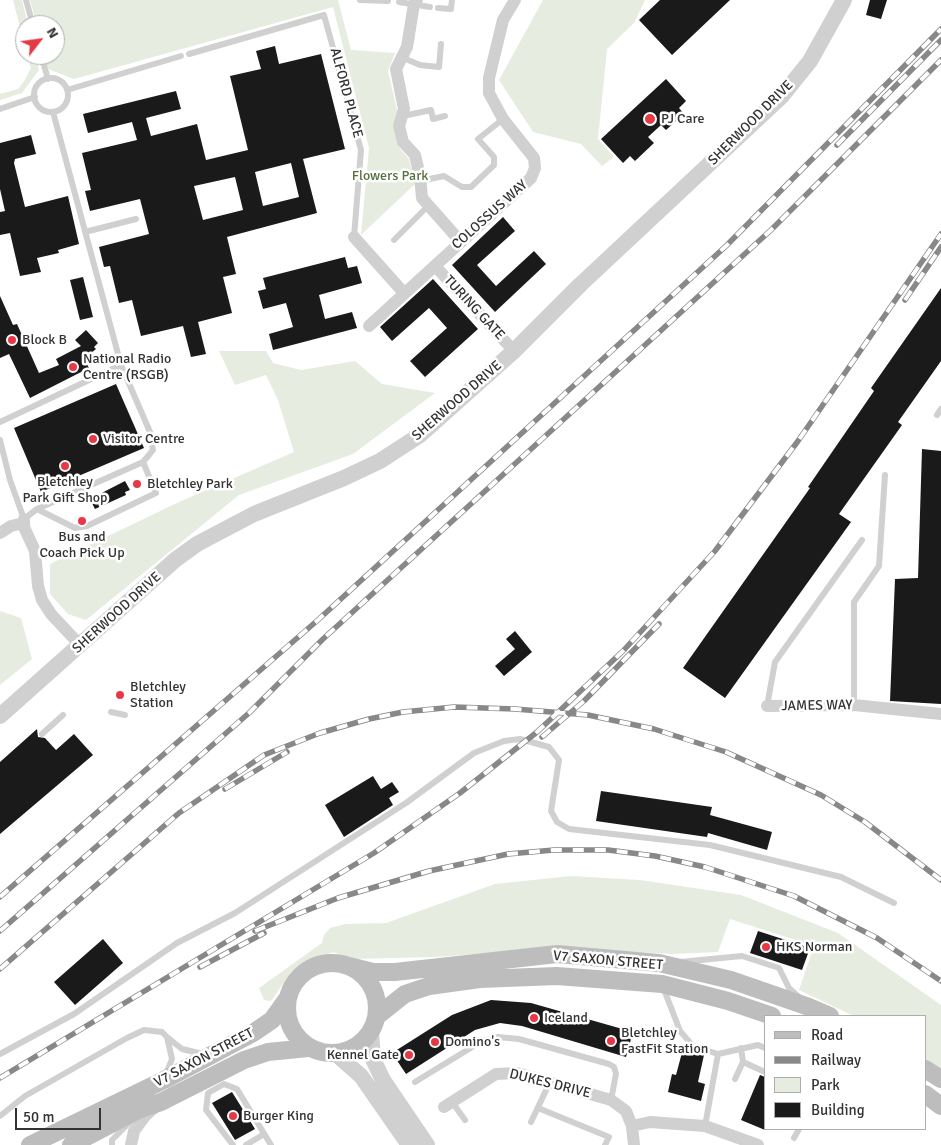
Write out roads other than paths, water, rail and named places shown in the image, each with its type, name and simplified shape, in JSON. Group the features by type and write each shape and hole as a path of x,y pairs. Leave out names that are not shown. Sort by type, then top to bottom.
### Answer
{"main road":[{"name":"V7 SAXON STREET","path":"349,966 373,972 395,972 557,954 659,963 731,980 828,1015"},
{"path":"331,963 349,966 362,974 372,986 377,1001 374,1025 362,1043 350,1050 336,1054 322,1053 308,1048 298,1040 292,1031 286,1015 287,999 299,976 314,966 331,963"},
{"name":"V7 SAXON STREET","path":"374,1025 405,994 429,986 480,979 557,976 662,984 728,1001 769,1015"},
{"name":"V7 SAXON STREET","path":"30,1145 164,1080 253,1034 272,1020 287,999"},
{"name":"V7 SAXON STREET","path":"71,1145 138,1110 161,1102 244,1060 268,1052 308,1048"},
{"path":"926,1070 941,1079"},
{"path":"926,1095 941,1106"}],"street":[{"name":"COLOSSUS WAY","path":"369,326 531,178 535,168 534,158 502,119 492,102 488,78 503,20 516,0"},
{"name":"SHERWOOD DRIVE","path":"0,716 175,560 197,544 254,514 344,478 380,460 420,435 514,350 581,284 781,97 810,61 844,0"},
{"path":"416,2 407,47 396,69 404,109 399,126 403,142 415,155 422,198 460,241"},
{"name":"ALFORD PLACE","path":"354,237 404,293"},
{"name":"TURING GATE","path":"435,266 514,350"},
{"path":"0,533 24,521 35,551 38,586 42,600 51,614 80,645"},
{"name":"JAMES WAY","path":"767,706 854,705 941,714"},
{"path":"374,1025 373,1059 383,1080 422,1144"},
{"path":"336,1054 361,1076 422,1144"},
{"name":"DUKES DRIVE","path":"448,1104 490,1077 507,1072 611,1100 626,1111 632,1126 634,1145"},
{"path":"131,1145 134,1131 146,1115 161,1102"},
{"path":"632,1126 650,1122 705,1126 744,1142 758,1145"}],"lane":[{"path":"26,0 30,15"},
{"path":"360,0 388,1"},
{"path":"399,2 416,2 451,9 452,0"},
{"name":"ALFORD PLACE","path":"189,54 324,15 361,150 354,237"},
{"path":"401,57 420,65 439,67 441,44"},
{"path":"67,90 181,56"},
{"path":"44,65 48,79"},
{"path":"0,110 34,97 39,84 48,79 62,82 67,90 66,104 53,112"},
{"path":"34,97 40,107 53,112"},
{"path":"403,116 431,110 433,119 445,116"},
{"path":"0,440 10,480 24,521 37,509 143,462 153,450 150,432 121,365 53,112"},
{"path":"420,181 444,176 462,187 471,187 494,165 494,157 478,139 502,119"},
{"path":"394,240 428,206"},
{"path":"85,232 136,219"},
{"path":"0,422 121,365"},
{"path":"37,509 75,528 86,526 156,493 143,462"},
{"path":"854,705 854,602 879,566 885,476"},
{"name":"JAMES WAY","path":"767,706 775,662 862,540"},
{"path":"111,712 125,715"},
{"path":"42,734 63,715"},
{"path":"0,1054 74,1014 177,943 235,913 406,803 474,753 504,741 520,739 549,747 559,760 551,811 557,822 569,829 710,845 841,877 894,903"},
{"path":"659,963 742,956 779,968 789,988 809,1007"},
{"path":"662,984 680,1031 693,1046 718,1054 758,1045 764,1048"},
{"path":"0,1116 25,1096 64,1072 144,1030 162,1032 182,1049 210,1055"},
{"path":"164,1080 172,1058 167,1037"},
{"path":"415,1082 482,1041 498,1037 519,1039 609,1064 614,1067 616,1074 611,1100"},
{"path":"735,1079 743,1062 741,1048"},
{"path":"705,1126 718,1054"},
{"path":"743,1062 764,1072"},
{"path":"233,1145 206,1110 208,1093 224,1084 237,1089 271,1145"},
{"path":"531,1122 549,1084"},
{"path":"112,1145 112,1140 129,1122 161,1102"},
{"path":"448,1104 465,1120"},
{"path":"538,1108 609,1137 605,1145"},
{"path":"794,1138 798,1130"},
{"path":"246,1145 264,1134"}],"railway":[{"path":"0,897 319,619 726,246 941,29"},
{"path":"837,145 941,40"},
{"path":"0,931 249,713 323,639 771,230 941,60"},
{"path":"0,1078 374,853 460,793 537,732 623,651 715,551 798,441 941,234"},
{"path":"905,300 941,247"},
{"path":"542,737 584,701 659,624"},
{"path":"0,969 179,813 264,755 320,733 369,719 403,712 454,707 515,709 588,715 654,729 726,752 821,795 865,822 941,880"},
{"path":"225,789 287,752"},
{"path":"255,931 338,898 429,871 508,854 554,850 608,850 655,856 705,867 794,896 877,938 941,981"},
{"path":"200,967 264,933"}],"place":[{"name":"PJ Care","path":"650,119"},
{"name":"Block B","path":"12,340"},
{"name":"National Radio Centre (RSGB)","path":"73,367"},
{"name":"Visitor Centre","path":"93,439"},
{"name":"Bletchley Park Gift Shop","path":"65,466"},
{"name":"Bletchley Park","path":"137,484"},
{"name":"Bus and Coach Pick Up","path":"82,521"},
{"name":"Bletchley Station","path":"120,695"},
{"name":"HKS Norman","path":"766,947"},
{"name":"Iceland","path":"534,1018"},
{"name":"Bletchley FastFit Station","path":"611,1041"},
{"name":"Domino's","path":"435,1042"},
{"name":"Kennel Gate","path":"409,1055"},
{"name":"Burger King","path":"233,1116"}],"park label":[{"name":"Flowers Park","path":"390,176"}]}
